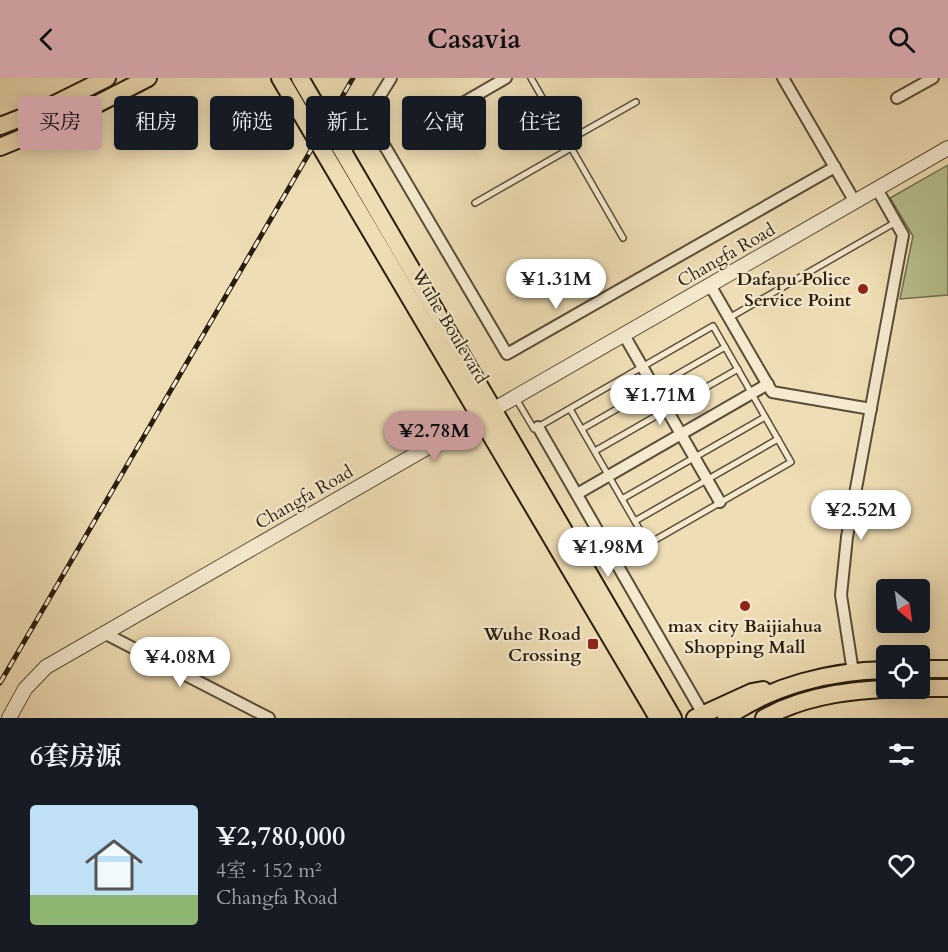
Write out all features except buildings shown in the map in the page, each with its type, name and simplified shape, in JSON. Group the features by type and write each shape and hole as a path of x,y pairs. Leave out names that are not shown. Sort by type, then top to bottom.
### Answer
{"main road":[{"path":"0,126 55,104 107,78"},
{"path":"0,147 70,118 148,78"},
{"path":"267,78 296,104"},
{"name":"Wuhe Boulevard","path":"280,78 487,413 670,716"},
{"name":"Wuhe Boulevard","path":"300,78 487,413"},
{"path":"930,669 948,669"},
{"path":"699,716 752,692 853,672 876,671"},
{"path":"726,718 762,698 796,684"},
{"path":"930,688 948,688"},
{"path":"764,718 802,702 836,693 876,690"}],"street":[{"path":"380,96 391,78"},
{"path":"475,96 506,78"},
{"path":"783,78 855,202"},
{"path":"897,98 933,78"},
{"name":"Changfa Road","path":"9,718 25,689 46,667 948,148"},
{"path":"344,154 346,150"},
{"path":"387,150 507,354 835,167"},
{"path":"853,672 842,595 848,537 903,235 877,189"},
{"path":"710,285 772,392 871,410"},
{"path":"624,334 720,502"},
{"path":"577,494 768,384"},
{"path":"538,427 699,716"},
{"path":"104,633 269,718"}],"lane":[{"path":"531,78 541,96"},
{"path":"582,133 636,102"},
{"path":"475,203 568,150"},
{"path":"572,150 623,238"},
{"path":"729,318 896,222"},
{"path":"516,397 534,429 713,326 791,462 648,544 570,409"},
{"path":"582,429 725,347"},
{"path":"595,451 738,369"},
{"path":"622,499 765,417"},
{"path":"635,521 778,439"}],"green space":[{"path":"948,165 948,295 900,299 913,236 890,198"}],"railway":[{"path":"0,683 353,78"}],"place":[{"name":"Dafapu Police Service Point","path":"863,289"},
{"name":"max city Baijiahua Shopping Mall","path":"745,606"},
{"name":"Wuhe Road Crossing","path":"593,644"}]}
